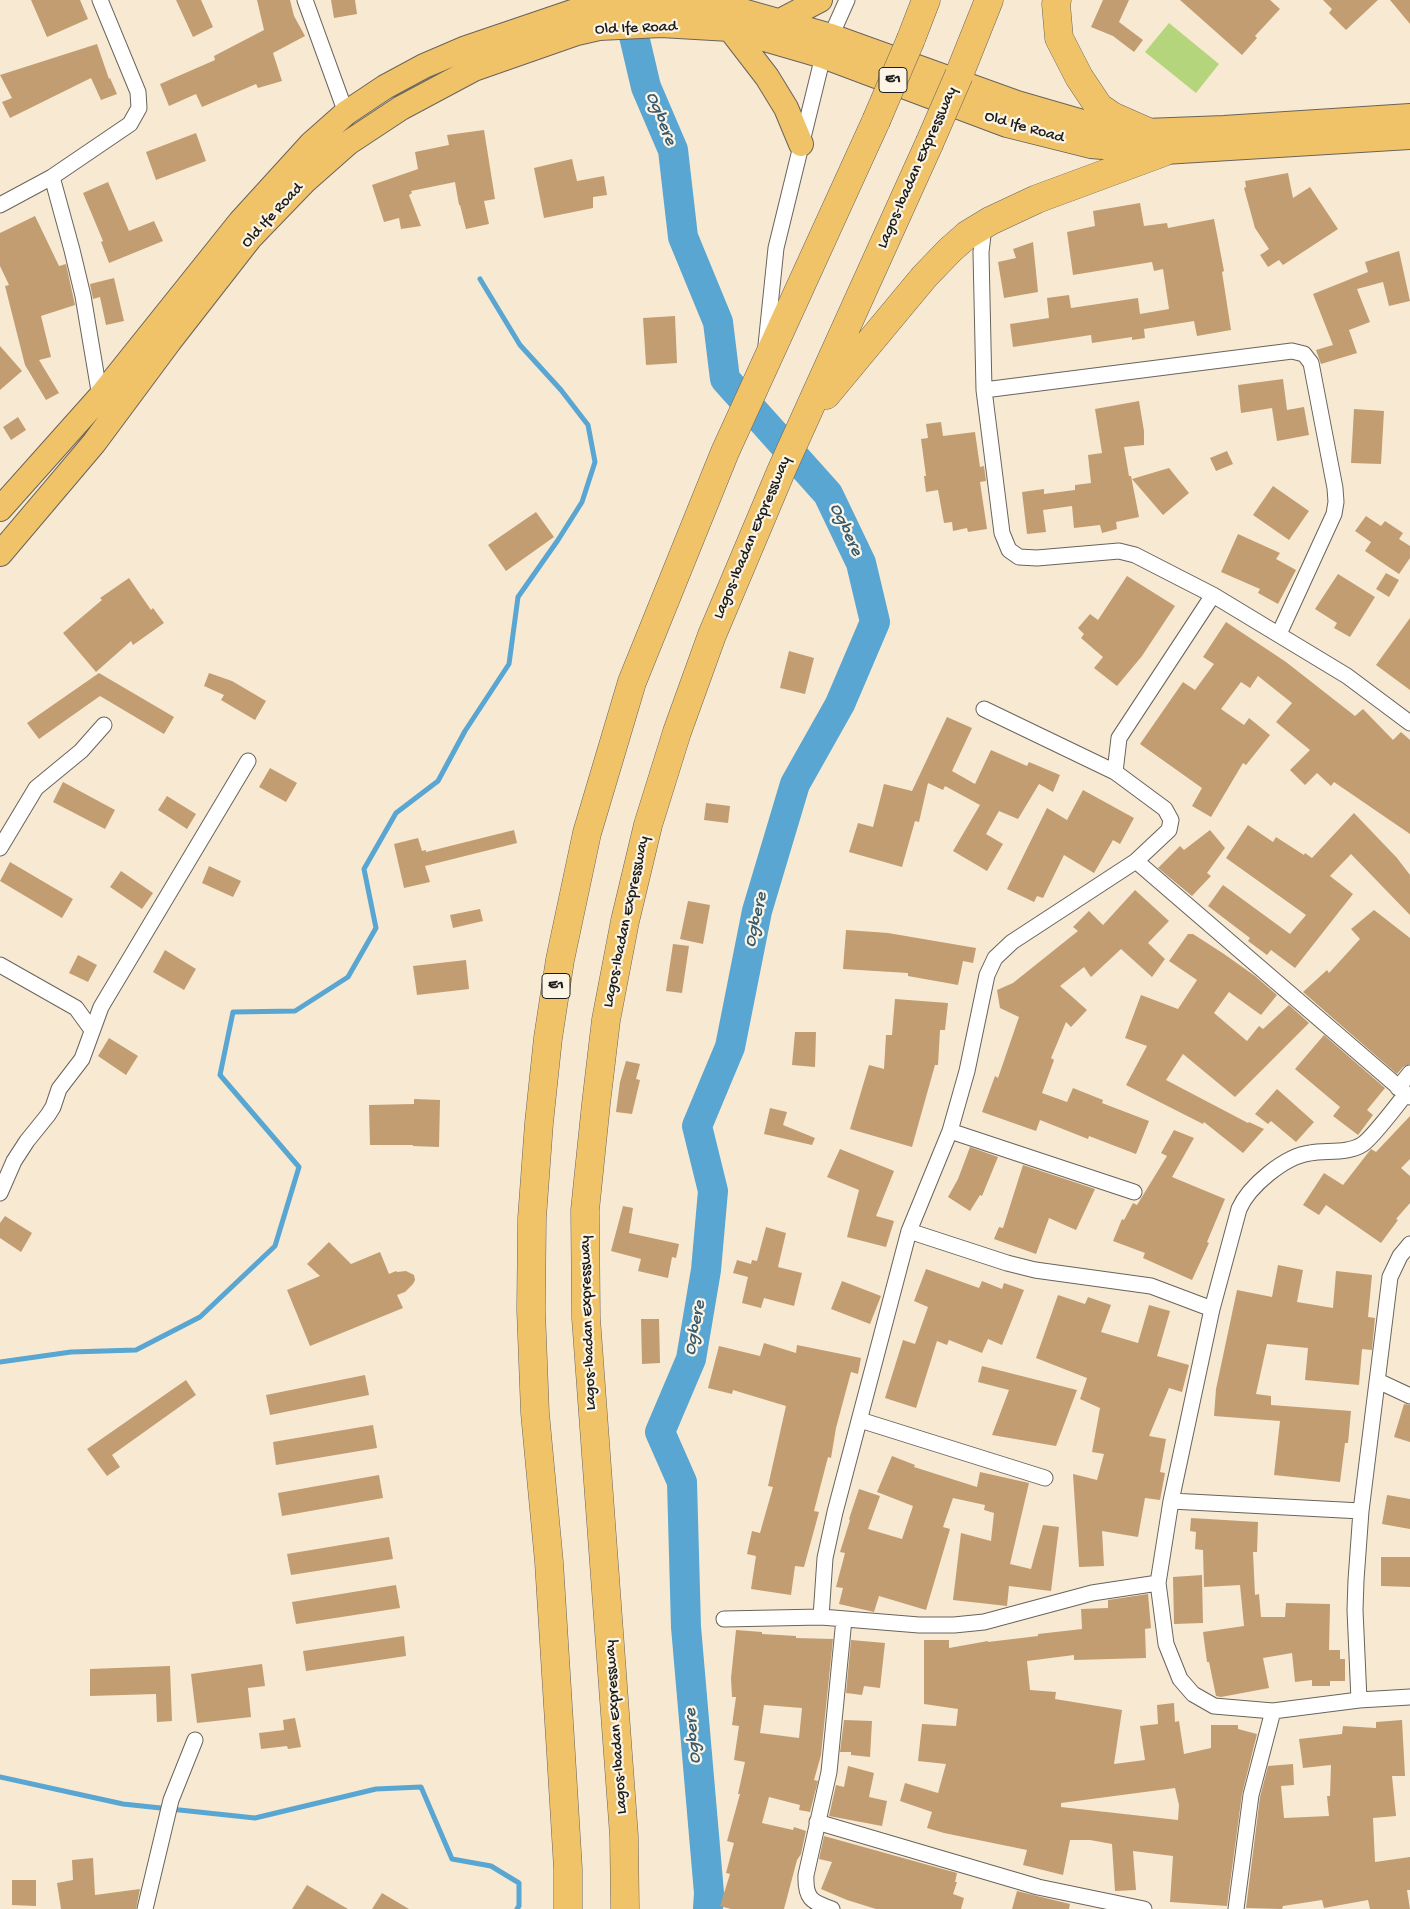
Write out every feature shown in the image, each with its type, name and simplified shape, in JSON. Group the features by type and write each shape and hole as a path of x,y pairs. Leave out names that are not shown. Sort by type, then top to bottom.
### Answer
{"highway":[{"name":"E1","path":"568,1909 568,1869 560,1738 549,1562 536,1413 531,1310 532,1218 548,1038 560,960 587,833 603,774 632,682 725,452 876,121 926,0"},
{"name":"Lagos-Ibadan Expressway","path":"625,1909 624,1836 586,1318 585,1210 596,1104 610,1002 625,920 648,825 677,732 712,635 801,426 959,76 988,0"},
{"path":"1057,0 1059,38 1079,77 1099,107 1112,116 1146,131"},
{"path":"801,426 863,348 950,250 967,235 990,221 1037,199 1164,152"}],"main road":[{"path":"780,21 820,0"},
{"name":"Old Ife Road","path":"0,509 100,397 240,222 305,150 346,113 385,87 424,66 466,48 572,12 598,17 660,15 732,8 780,21 827,46 1007,125 1091,146 1164,152 1410,137"},
{"name":"Old Ife Road","path":"660,15 827,46 1093,125 1146,131 1410,116"},
{"name":"Old Ife Road","path":"0,554 94,443 250,238 305,182 348,143 401,108 474,69 577,33 598,17"},
{"path":"730,29 767,77 786,108 801,144"},
{"path":"73,427 94,443"}],"street":[{"path":"0,205 52,177 130,124 139,108 138,92 100,0"},
{"path":"305,0 346,113"},
{"path":"763,369 776,248 827,46 847,0"},
{"path":"52,177 81,287 100,397"},
{"path":"990,221 983,235 980,252 984,390 1002,533 1009,550 1019,557 1037,558 1118,551 1134,555 1213,595 1279,634 1347,676 1410,723"},
{"path":"984,390 1292,351 1304,354 1311,362 1336,502 1334,514 1279,634"},
{"path":"1115,772 1119,738 1213,595"},
{"path":"821,1617 827,1549 835,1512 909,1232 950,1131 967,1071 987,975 995,958 1012,942 1136,861 1169,830 1171,820 1164,809 1115,772 984,709"},
{"path":"0,848 36,788 81,751 104,725"},
{"path":"0,1193 14,1161 27,1140 48,1115 59,1089 82,1059 102,1007 248,761"},
{"path":"1136,861 1405,1093"},
{"path":"0,965 76,1008 92,1030"},
{"path":"76,1008 102,1007"},
{"path":"1410,1073 1405,1093 1364,1143 1345,1150 1310,1152 1296,1156 1285,1162 1252,1189 1239,1209 1212,1309 1171,1501 1158,1582 1166,1644 1180,1679 1193,1694 1214,1706 1273,1711 1359,1700 1410,1698"},
{"path":"950,1131 1134,1192"},
{"path":"909,1232 1035,1270 1151,1286 1212,1309"},
{"path":"1359,1700 1355,1610 1361,1511 1390,1277 1400,1256 1410,1244"},
{"path":"1378,1381 1410,1396"},
{"path":"860,1420 1045,1478"},
{"path":"1171,1501 1361,1511"},
{"path":"724,1619 821,1617 954,1626 984,1622 1092,1593 1158,1582"},
{"path":"832,1909 811,1899 805,1891 806,1876 829,1772 844,1619"},
{"path":"1236,1909 1251,1795 1273,1711"},
{"path":"145,1909 170,1807 195,1740"},
{"path":"817,1822 1038,1887 1144,1909"}],"green space":[{"path":"1169,23 1219,64 1196,93 1145,52"}],"building":[{"path":"31,0 80,0 88,19 47,37"},
{"path":"176,0 201,0 213,27 193,37"},
{"path":"257,0 290,0 294,16 305,36 273,53 282,81 258,88 256,84 202,107 196,94 169,106 160,84 215,60 214,56 264,30"},
{"path":"331,0 355,0 357,14 334,18"},
{"path":"1103,0 1129,0 1119,22 1143,40 1134,52 1113,36 1091,27"},
{"path":"1180,0 1270,0 1280,9 1255,36 1257,38 1242,55"},
{"path":"1323,0 1378,0 1346,30 1329,13 1332,9"},
{"path":"1390,0 1410,0 1410,24"},
{"path":"97,44 109,79 117,94 101,100 91,78 10,118 2,102 12,98 0,75"},
{"path":"484,130 495,199 484,201 489,224 466,229 455,182 411,191 412,193 409,195 421,226 401,229 399,218 384,222 372,185 418,169 415,152 449,145 447,135"},
{"path":"196,133 206,161 156,180 146,152"},
{"path":"572,159 577,181 604,176 607,195 593,197 593,208 544,218 534,168"},
{"path":"1288,173 1293,198 1310,187 1338,229 1283,265 1279,260 1268,267 1260,255 1269,249 1255,228 1244,188 1246,187 1245,181"},
{"path":"108,182 129,231 154,221 163,241 109,263 101,242 103,241 83,193"},
{"path":"1140,203 1144,226 1167,223 1168,228 1214,219 1224,271 1222,272 1231,330 1197,336 1194,321 1144,329 1145,338 1132,340 1132,337 1092,343 1091,335 1013,347 1010,324 1049,318 1047,298 1069,295 1071,308 1138,298 1140,314 1169,309 1163,269 1154,271 1152,262 1073,275 1067,232 1095,226 1093,211"},
{"path":"35,216 59,266 66,264 75,305 41,316 51,357 39,360 59,393 46,400 25,365 5,286 9,285 0,266 0,233"},
{"path":"1033,242 1038,292 1004,298 998,262 1016,258 1013,249"},
{"path":"1399,251 1410,301 1389,306 1383,282 1357,289 1370,322 1349,330 1357,353 1321,364 1316,350 1333,345 1313,294 1368,272 1365,262"},
{"path":"114,278 124,321 106,325 100,297 93,299 90,284"},
{"path":"675,316 677,363 646,365 643,318"},
{"path":"0,346 22,371 0,390"},
{"path":"1283,379 1287,410 1304,407 1309,435 1277,441 1272,408 1241,413 1238,385"},
{"path":"1139,401 1144,431 1144,445 1124,447 1139,517 1116,522 1117,529 1102,533 1100,525 1074,528 1072,506 1043,510 1046,532 1027,534 1022,492 1044,489 1044,494 1075,490 1075,485 1091,483 1088,455 1102,453 1095,409"},
{"path":"1354,409 1384,411 1381,464 1351,463"},
{"path":"18,417 26,430 11,440 3,427"},
{"path":"941,422 943,436 975,432 980,467 984,466 986,481 980,482 987,529 968,532 967,528 953,531 952,522 944,523 938,490 926,492 924,476 926,476 921,439 928,438 926,424"},
{"path":"1227,451 1233,464 1216,471 1210,458"},
{"path":"1169,468 1189,493 1163,515 1132,479"},
{"path":"1273,486 1309,511 1289,540 1253,515"},
{"path":"536,512 554,537 506,571 488,545"},
{"path":"1366,516 1381,526 1385,521 1403,533 1399,539 1410,546 1410,558 1399,574 1365,551 1371,542 1355,531"},
{"path":"1238,534 1280,553 1276,559 1296,570 1278,604 1258,593 1260,589 1221,572"},
{"path":"1386,573 1399,580 1389,597 1376,589"},
{"path":"1338,574 1375,597 1350,637 1334,628 1337,623 1315,609"},
{"path":"1127,576 1175,606 1142,656 1117,686 1094,668 1103,657 1081,638 1084,634 1078,628 1090,614 1098,620"},
{"path":"129,578 151,610 153,608 164,623 133,645 131,641 96,672 63,633 102,600 100,598"},
{"path":"1410,618 1410,690 1376,665"},
{"path":"1226,622 1286,662 1355,716 1363,709 1393,740 1401,732 1410,740 1410,834 1334,782 1331,786 1317,773 1305,785 1290,770 1310,750 1276,722 1292,703 1258,676 1250,688 1241,682 1221,709 1244,725 1249,718 1270,735 1246,765 1243,763 1211,817 1192,806 1202,788 1140,744 1183,682 1195,690 1214,664 1203,657"},
{"path":"789,651 814,658 805,694 780,688"},
{"path":"99,673 174,717 164,734 100,696 39,739 27,723"},
{"path":"209,673 232,681 266,701 255,720 221,700 224,695 204,686"},
{"path":"947,717 972,728 952,771 975,784 991,750 1027,766 1029,762 1060,775 1053,792 1039,784 1018,819 999,811 986,834 1003,844 987,871 953,851 980,805 945,786 943,790 928,783 919,822 915,821 902,867 849,852 858,823 873,827 884,784 912,791"},
{"path":"270,768 297,783 286,802 259,787"},
{"path":"63,782 115,810 105,829 53,802"},
{"path":"1083,790 1134,818 1120,844 1113,840 1094,873 1064,855 1043,898 1037,896 1034,902 1007,889 1047,808 1067,820"},
{"path":"167,796 196,814 187,829 158,810"},
{"path":"706,803 730,806 728,823 704,820"},
{"path":"1354,813 1397,858 1410,875 1410,915 1351,854 1330,876 1353,894 1295,968 1271,950 1267,955 1248,941 1250,938 1208,906 1223,885 1290,934 1306,915 1226,858 1248,825 1273,842 1276,837 1312,858"},
{"path":"514,830 517,843 425,866 430,882 404,888 394,844 418,838 422,851 426,850 426,852"},
{"path":"1210,830 1225,848 1207,873 1211,876 1192,896 1158,868 1180,846 1184,850"},
{"path":"10,862 73,899 62,918 0,881"},
{"path":"209,866 241,881 233,897 202,883"},
{"path":"121,871 153,893 142,909 110,887"},
{"path":"1135,890 1169,921 1148,943 1165,959 1152,977 1121,949 1091,977 1084,967 1060,986 1087,1010 1071,1027 1066,1022 1051,1058 1054,1060 1042,1093 1067,1102 1073,1088 1103,1100 1102,1103 1149,1121 1136,1154 1089,1136 1088,1139 1040,1120 1036,1131 982,1112 995,1076 998,1078 1019,1017 1000,1008 997,990 1013,983 1078,931 1073,927 1089,911 1103,925"},
{"path":"688,901 710,905 703,944 680,939"},
{"path":"480,909 483,921 453,928 450,915"},
{"path":"1374,910 1410,938 1410,1064 1403,1067 1397,1074 1303,992 1327,970 1329,973 1360,939 1351,929"},
{"path":"846,930 888,933 976,948 973,963 963,961 958,985 908,976 908,973 843,969"},
{"path":"1188,934 1193,934 1224,954 1255,976 1277,995 1261,1015 1229,992 1214,1013 1247,1041 1259,1026 1263,1029 1289,1005 1309,1023 1235,1097 1183,1054 1166,1080 1248,1123 1264,1129 1243,1153 1204,1122 1203,1124 1126,1085 1147,1046 1125,1038 1141,995 1178,1009 1197,980 1169,961"},
{"path":"673,944 689,946 682,993 666,991"},
{"path":"165,950 196,969 184,990 153,972"},
{"path":"78,955 97,965 88,982 69,973"},
{"path":"466,960 469,989 417,995 413,966"},
{"path":"895,999 948,1003 945,1030 940,1030 938,1065 935,1065 912,1147 850,1129 869,1065 884,1069 886,1035 892,1035"},
{"path":"795,1032 816,1032 815,1067 792,1065"},
{"path":"1324,1035 1385,1088 1367,1110 1373,1115 1358,1135 1333,1116 1340,1107 1295,1069"},
{"path":"109,1038 138,1056 126,1075 98,1056"},
{"path":"626,1061 640,1064 636,1079 640,1080 632,1114 616,1112 620,1082"},
{"path":"1277,1089 1314,1122 1296,1142 1271,1121 1268,1124 1255,1114"},
{"path":"414,1099 440,1100 439,1147 370,1145 369,1105 414,1104"},
{"path":"770,1108 787,1112 783,1125 815,1138 812,1145 764,1134"},
{"path":"1410,1116 1410,1159 1401,1168 1410,1176 1410,1203 1396,1219 1398,1220 1381,1243 1326,1205 1319,1215 1303,1205 1324,1173 1343,1185 1371,1149 1376,1152"},
{"path":"1174,1130 1194,1138 1172,1177 1225,1199 1207,1242 1209,1243 1192,1280 1143,1258 1145,1253 1113,1241 1122,1219 1124,1220 1133,1203 1137,1205 1167,1156 1161,1153"},
{"path":"970,1147 998,1157 982,1196 980,1195 970,1211 948,1197 958,1179"},
{"path":"840,1149 894,1171 876,1216 894,1221 886,1247 847,1237 859,1190 827,1177"},
{"path":"1023,1165 1095,1189 1076,1230 1049,1218 1036,1254 994,1239 999,1227 1003,1228"},
{"path":"623,1206 633,1208 629,1233 679,1244 676,1258 672,1257 668,1278 638,1271 641,1259 611,1251"},
{"path":"5,1216 32,1233 21,1252 0,1238 0,1223"},
{"path":"766,1227 786,1233 778,1267 802,1273 794,1306 764,1298 761,1308 742,1303 748,1277 733,1273 737,1260 751,1264 752,1260 757,1261"},
{"path":"329,1242 351,1264 380,1252 389,1274 396,1271 406,1271 414,1275 415,1280 405,1292 397,1295 403,1308 310,1346 287,1290 320,1276 307,1264"},
{"path":"1278,1265 1303,1270 1297,1302 1333,1308 1336,1271 1372,1275 1368,1317 1375,1318 1372,1350 1362,1349 1359,1385 1305,1380 1308,1348 1267,1344 1256,1394 1271,1396 1271,1405 1351,1411 1348,1443 1345,1443 1340,1482 1274,1475 1280,1421 1214,1416 1216,1389 1237,1290 1272,1297"},
{"path":"926,1269 979,1288 982,1281 1002,1289 1004,1283 1024,1290 1002,1345 988,1339 982,1353 949,1340 947,1345 937,1341 916,1408 885,1398 903,1340 915,1344 928,1307 914,1301"},
{"path":"842,1281 881,1296 870,1324 831,1309"},
{"path":"1058,1295 1085,1304 1088,1297 1111,1305 1101,1332 1138,1343 1149,1305 1170,1311 1157,1356 1189,1365 1182,1392 1169,1388 1149,1436 1166,1439 1160,1472 1165,1473 1160,1500 1145,1498 1138,1537 1102,1531 1104,1566 1079,1567 1073,1474 1097,1480 1104,1454 1092,1452 1100,1408 1080,1399 1087,1378 1036,1358"},
{"path":"641,1319 659,1319 660,1363 642,1364"},
{"path":"764,1343 796,1353 797,1345 861,1358 858,1374 851,1372 836,1428 831,1458 828,1457 814,1511 819,1512 804,1567 795,1566 791,1595 751,1589 756,1556 747,1554 752,1531 760,1533 773,1487 768,1486 786,1406 733,1390 732,1394 708,1388 719,1346 760,1356"},
{"path":"982,1366 1077,1390 1056,1446 992,1435 1009,1390 978,1382"},
{"path":"365,1375 369,1395 270,1415 266,1395"},
{"path":"186,1380 196,1395 112,1455 120,1467 107,1476 87,1449"},
{"path":"1404,1404 1410,1405 1410,1442 1394,1437"},
{"path":"373,1425 377,1448 276,1465 273,1442"},
{"path":"892,1456 915,1465 914,1467 977,1487 980,1472 1029,1483 1010,1564 1031,1569 1043,1525 1059,1527 1051,1591 1009,1586 1007,1606 953,1600 961,1533 991,1541 994,1513 984,1510 985,1505 953,1498 943,1527 950,1529 926,1610 879,1596 874,1612 839,1604 843,1588 836,1587 845,1553 840,1552 859,1489 880,1496 868,1529 902,1539 913,1506 877,1492"},
{"path":"379,1475 383,1498 282,1516 278,1493"},
{"path":"1387,1495 1410,1499 1410,1529 1382,1524"},
{"path":"1191,1518 1258,1522 1257,1552 1253,1552 1255,1595 1259,1594 1261,1617 1285,1617 1286,1603 1330,1604 1329,1650 1340,1650 1340,1659 1345,1659 1345,1681 1330,1681 1330,1686 1312,1686 1312,1680 1295,1682 1292,1653 1263,1658 1269,1688 1221,1697 1216,1696 1209,1662 1207,1662 1203,1632 1244,1626 1240,1585 1204,1587 1203,1550 1195,1549 1196,1532 1190,1531"},
{"path":"389,1537 393,1559 291,1575 287,1554"},
{"path":"1381,1557 1410,1557 1410,1587 1381,1586"},
{"path":"1202,1575 1203,1623 1174,1624 1173,1577"},
{"path":"396,1585 400,1608 296,1624 292,1602"},
{"path":"1148,1594 1151,1628 1145,1629 1146,1658 1074,1660 1074,1655 1027,1661 1030,1690 1056,1692 1055,1699 1122,1710 1114,1764 1145,1760 1140,1726 1158,1724 1157,1705 1174,1703 1175,1722 1179,1721 1184,1754 1211,1748 1211,1725 1238,1725 1238,1729 1257,1734 1242,1794 1227,1906 1170,1902 1173,1856 1133,1851 1136,1890 1115,1891 1112,1844 1090,1840 1070,1840 1063,1875 1023,1865 1027,1850 927,1828 932,1812 900,1801 905,1783 938,1793 946,1764 918,1761 922,1724 956,1726 958,1709 924,1704 924,1640 949,1640 949,1648 1082,1629 1081,1609 1108,1608 1108,1600","holes":["1175,1788 1179,1805 1178,1820 1061,1807 1061,1803"]},
{"path":"736,1630 796,1636 796,1638 833,1639 821,1755 814,1780 818,1781 810,1812 799,1810 800,1805 769,1797 762,1823 793,1830 794,1827 806,1831 784,1909 731,1909 720,1906 730,1874 726,1873 734,1843 727,1841 740,1794 738,1794 745,1762 734,1760 739,1726 732,1725 736,1697 732,1697 731,1678","holes":["764,1705 802,1708 799,1738 760,1733"]},
{"path":"404,1636 406,1656 306,1671 303,1651"},
{"path":"851,1640 885,1643 880,1688 864,1686 862,1695 846,1693"},
{"path":"262,1664 265,1686 248,1688 251,1717 197,1723 191,1674"},
{"path":"170,1666 172,1721 157,1722 156,1694 90,1696 90,1669"},
{"path":"295,1718 301,1747 288,1749 287,1746 261,1749 259,1733 284,1730 283,1720"},
{"path":"844,1720 872,1721 870,1757 851,1755 851,1752 840,1752"},
{"path":"1402,1720 1405,1776 1392,1776 1396,1816 1373,1818 1375,1862 1410,1857 1410,1890 1407,1890 1410,1909 1370,1909 1368,1900 1324,1908 1322,1900 1283,1906 1282,1909 1246,1908 1260,1797 1268,1766 1293,1764 1294,1785 1281,1786 1284,1818 1329,1816 1327,1796 1330,1796 1331,1765 1303,1768 1299,1739 1342,1734 1343,1726 1376,1728 1376,1722"},
{"path":"848,1766 874,1773 869,1797 887,1801 882,1826 829,1816 836,1785 844,1787"},
{"path":"824,1836 957,1873 955,1882 957,1882 953,1894 964,1898 961,1909 876,1909 821,1889 832,1862 819,1859"},
{"path":"93,1858 95,1895 140,1889 136,1909 61,1909 57,1883 73,1880 72,1860"},
{"path":"12,1880 36,1880 36,1906 12,1905"},
{"path":"307,1885 348,1909 292,1909"},
{"path":"1017,1891 1070,1904 1069,1909 1012,1909"},
{"path":"382,1893 409,1909 372,1909"}],"waterway":[{"name":"Ogbere","path":"623,1 626,2 646,87 673,150 683,237 718,322 725,379 828,494 861,563 875,622 840,704 795,784 757,911 730,1047 697,1126 713,1191 706,1270 691,1359 660,1432 682,1482 686,1627 709,1893 708,1909"},
{"path":"0,1362 71,1352 136,1350 200,1317 275,1246 299,1167 220,1075 233,1012 295,1011 348,977 376,928 364,869 396,813 438,781 465,731 509,664 518,597 582,502 595,462 588,425 561,390 520,345 480,279"},
{"path":"0,1777 123,1804 255,1818 376,1789 421,1787 452,1859 491,1866 519,1883 519,1906 517,1909"}]}
